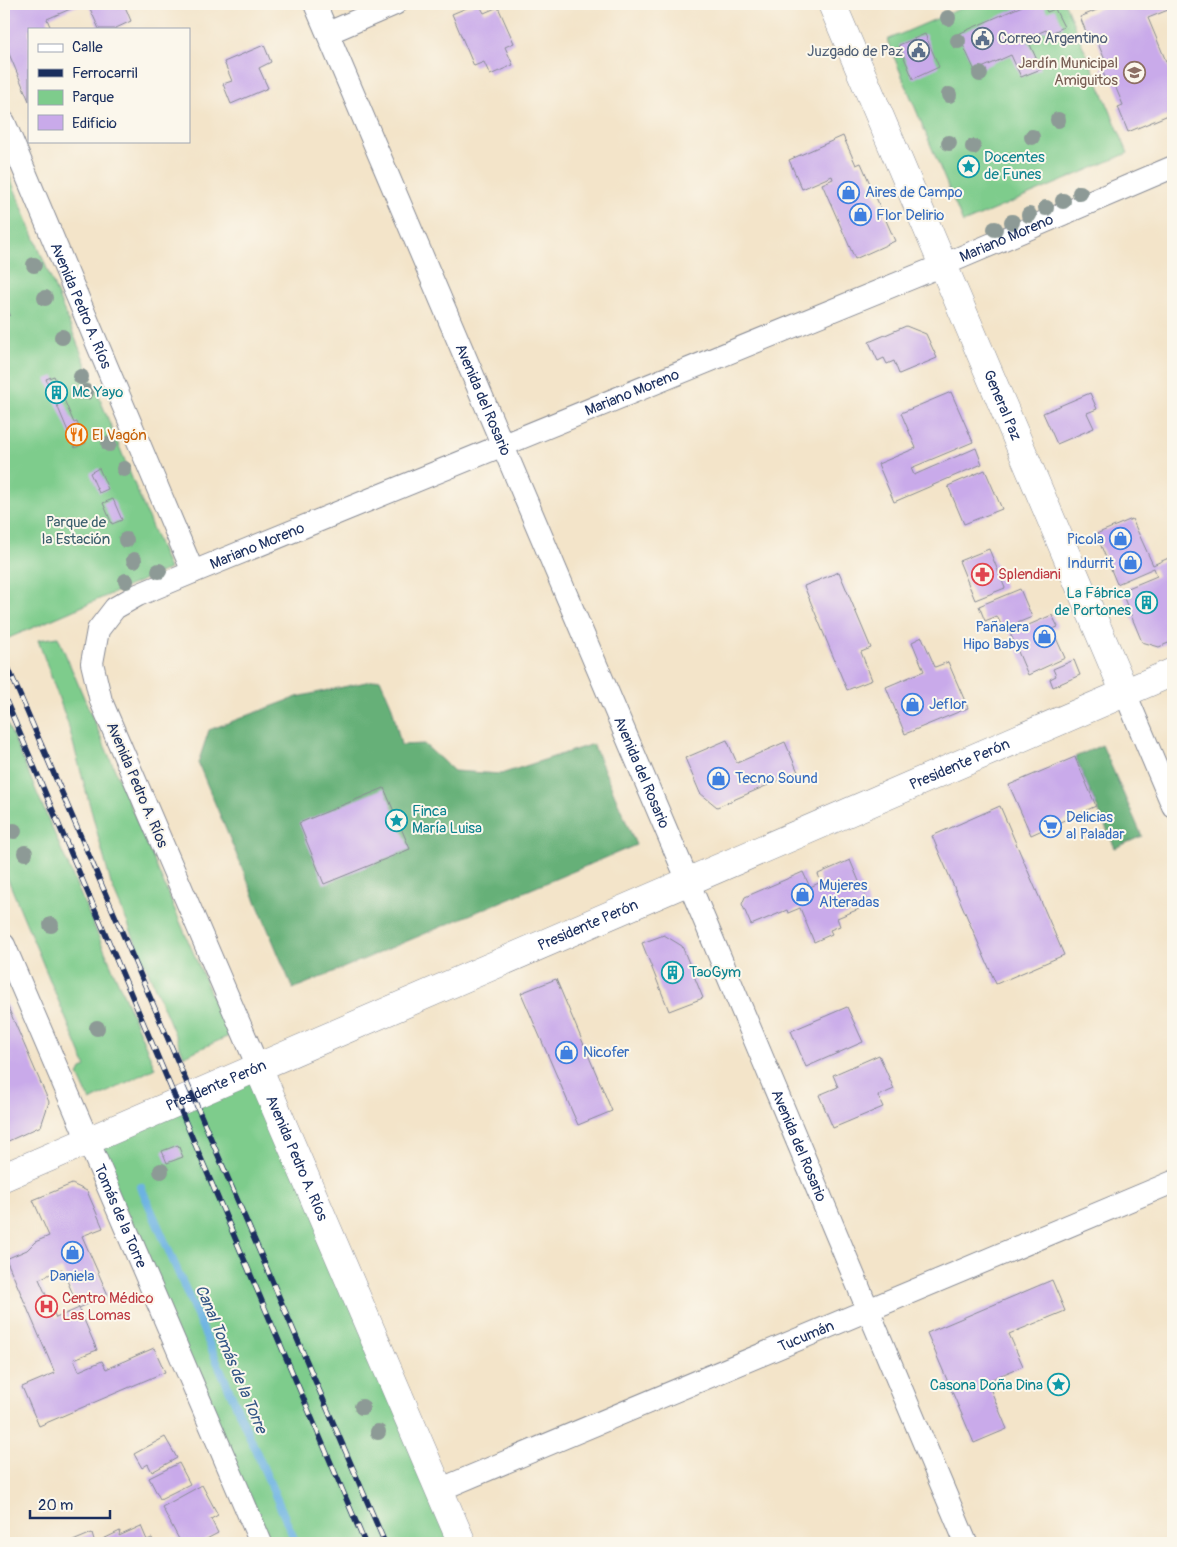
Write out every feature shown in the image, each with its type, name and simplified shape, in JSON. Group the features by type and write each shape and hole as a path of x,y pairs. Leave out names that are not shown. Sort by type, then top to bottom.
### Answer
{"main road":[{"name":"General Paz","path":"832,4 1125,693"},
{"name":"Presidente Perón","path":"4,1177 1173,672"},
{"name":"Avenida Pedro A. Ríos","path":"258,1067 462,1543"}],"street":[{"name":"Avenida del Rosario","path":"315,4 688,881 966,1543"},
{"path":"328,33 395,4"},
{"name":"Avenida Pedro A. Ríos","path":"4,122 193,572"},
{"name":"Mariano Moreno","path":"98,630 115,608 138,595 943,265 1173,167"},
{"name":"Avenida Pedro A. Ríos","path":"98,630 92,663 101,701 258,1067"},
{"name":"General Paz","path":"1125,693 1173,806"},
{"name":"Tomás de la Torre","path":"4,945 261,1543"},
{"name":"Tucumán","path":"439,1490 1173,1182"}],"green space":[{"path":"971,4 1065,4 1128,153 963,223 887,40"},
{"name":"Parque de la Estación","path":"4,163 169,569 4,640"},
{"path":"58,637 229,1036 184,1056 111,884 68,724 38,640"},
{"path":"380,679 392,707 401,745 424,744 454,771 501,774 593,744 636,845 293,989 198,763 209,730 297,697"},
{"path":"4,716 155,1068 90,1101 78,1075 81,1069 86,1067 4,870"},
{"path":"1102,745 1142,836 1115,848 1075,757"},
{"path":"258,1067 462,1543 261,1543 88,1140"}],"building":[{"path":"4,4 82,4 47,19 51,28 28,28 28,99 4,42"},
{"path":"88,4 124,4 131,21 116,28 99,28"},
{"path":"479,4 484,13 498,7 514,43 505,47 513,65 490,75 484,62 474,66 452,14"},
{"path":"1020,4 1043,4 1047,12 1055,9 1064,27 1049,34 1046,30 1027,38 1041,69 1021,77 1011,55 975,71 958,34 1022,6"},
{"name":"Jardín Municipal Amiguitos","path":"1111,4 1171,4 1173,8 1148,18 1173,78 1173,113 1128,132 1118,107 1123,105 1113,81 1108,84 1101,68 1107,65 1095,36 1089,39 1080,17"},
{"path":"925,34 939,67 913,79 899,45"},
{"path":"264,45 271,62 259,68 268,88 231,104 223,84 232,81 224,62"},
{"path":"843,136 856,165 861,163 895,241 855,259 822,184 833,179 832,176 802,189 789,160"},
{"path":"4,300 10,315 4,318"},
{"path":"906,326 926,334 937,358 899,374 894,361 887,364 884,358 878,361 869,342"},
{"path":"54,376 74,423 77,422 86,443 75,448 46,379"},
{"path":"951,392 973,442 911,468 914,475 976,448 982,464 894,502 878,464 916,448 901,413"},
{"path":"1090,393 1097,409 1087,413 1094,428 1057,444 1043,413"},
{"path":"99,468 108,489 99,493 90,473"},
{"path":"985,470 1002,509 964,524 948,486"},
{"path":"113,499 122,520 112,524 103,503"},
{"path":"1132,519 1153,565 1173,556 1173,641 1159,647 1142,642 1121,591 1157,576 1154,568 1117,584 1096,534"},
{"name":"Splendiani","path":"989,549 1005,588 975,600 959,561"},
{"path":"839,572 871,648 861,652 872,680 847,690 804,586"},
{"path":"1020,589 1032,617 1003,629 997,616 985,621 979,606"},
{"path":"1052,615 1058,627 1052,629 1065,658 1028,675 1010,633"},
{"path":"922,637 935,667 948,662 968,708 905,734 886,687 924,671 912,642"},
{"path":"1074,660 1080,675 1053,687 1050,679 1056,676 1053,669"},
{"path":"727,740 737,763 785,742 798,772 717,807 700,793 685,758"},
{"path":"1075,757 1096,806 1031,835 1009,785"},
{"path":"384,788 410,849 324,884 299,823"},
{"path":"1000,806 1064,955 996,984 932,836"},
{"path":"850,860 869,905 837,918 840,926 830,930 832,934 814,942 800,908 788,913 787,910 751,925 742,904 745,897 803,872 810,887 821,882 818,874"},
{"name":"TaoGym","path":"664,935 682,946 703,998 669,1011 642,943"},
{"name":"Nicofer","path":"556,979 612,1111 578,1125 521,993"},
{"path":"4,998 49,1102 41,1126 4,1143"},
{"path":"847,1007 863,1042 806,1067 791,1031"},
{"path":"879,1055 894,1089 878,1096 883,1107 833,1128 819,1095 838,1087 833,1075"},
{"path":"178,1145 183,1157 167,1163 162,1151"},
{"path":"72,1184 87,1191 103,1228 82,1236 108,1295 79,1308 97,1350 74,1359 79,1371 102,1361 106,1369 154,1348 165,1372 39,1426 22,1387 55,1373 6,1259 27,1250 35,1242 49,1236 33,1200","holes":["62,1269 79,1308 56,1318 39,1279"]},
{"path":"1052,1280 1065,1311 1009,1334 1023,1366 987,1381 1007,1429 974,1443 927,1333"},
{"path":"165,1437 177,1458 152,1472 148,1464 142,1468 134,1454"},
{"path":"179,1463 190,1484 160,1499 149,1478"},
{"path":"202,1485 218,1515 211,1519 218,1533 199,1543 181,1543 162,1507"},
{"path":"141,1526 147,1540 152,1538 154,1543 95,1543 120,1531 119,1536"},
{"path":"92,1533 95,1543 74,1543 73,1541"}],"waterway":[{"name":"Canal Tomás de la Torre","path":"141,1187 296,1543"}],"railway":[{"path":"4,658 385,1543"},
{"path":"4,696 365,1543"}],"place":[{"name":"Correo Argentino","path":"982,38"},
{"name":"Juzgado de Paz","path":"919,51"},
{"name":"Jardín Municipal Amiguitos","path":"1134,72"},
{"name":"Docentes de Funes","path":"968,166"},
{"name":"Aires de Campo","path":"849,192"},
{"name":"Flor Delirio","path":"860,215"},
{"name":"Mc Yayo","path":"56,392"},
{"name":"El Vagón","path":"76,435"},
{"name":"Picola","path":"1120,539"},
{"name":"Indurrit","path":"1130,563"},
{"name":"Splendiani","path":"982,574"},
{"name":"La Fábrica de Portones","path":"1147,602"},
{"name":"Pañalera Hipo Babys","path":"1045,636"},
{"name":"Jeflor","path":"913,704"},
{"name":"Tecno Sound","path":"719,778"},
{"name":"Finca María Luisa","path":"396,820"},
{"name":"Delicias al Paladar","path":"1050,826"},
{"name":"Mujeres Alteradas","path":"803,894"},
{"name":"TaoGym","path":"673,972"},
{"name":"Nicofer","path":"567,1052"},
{"name":"Daniela","path":"72,1253"},
{"name":"Centro Médico Las Lomas","path":"46,1307"},
{"name":"Casona Doña Dina","path":"1059,1385"}]}
